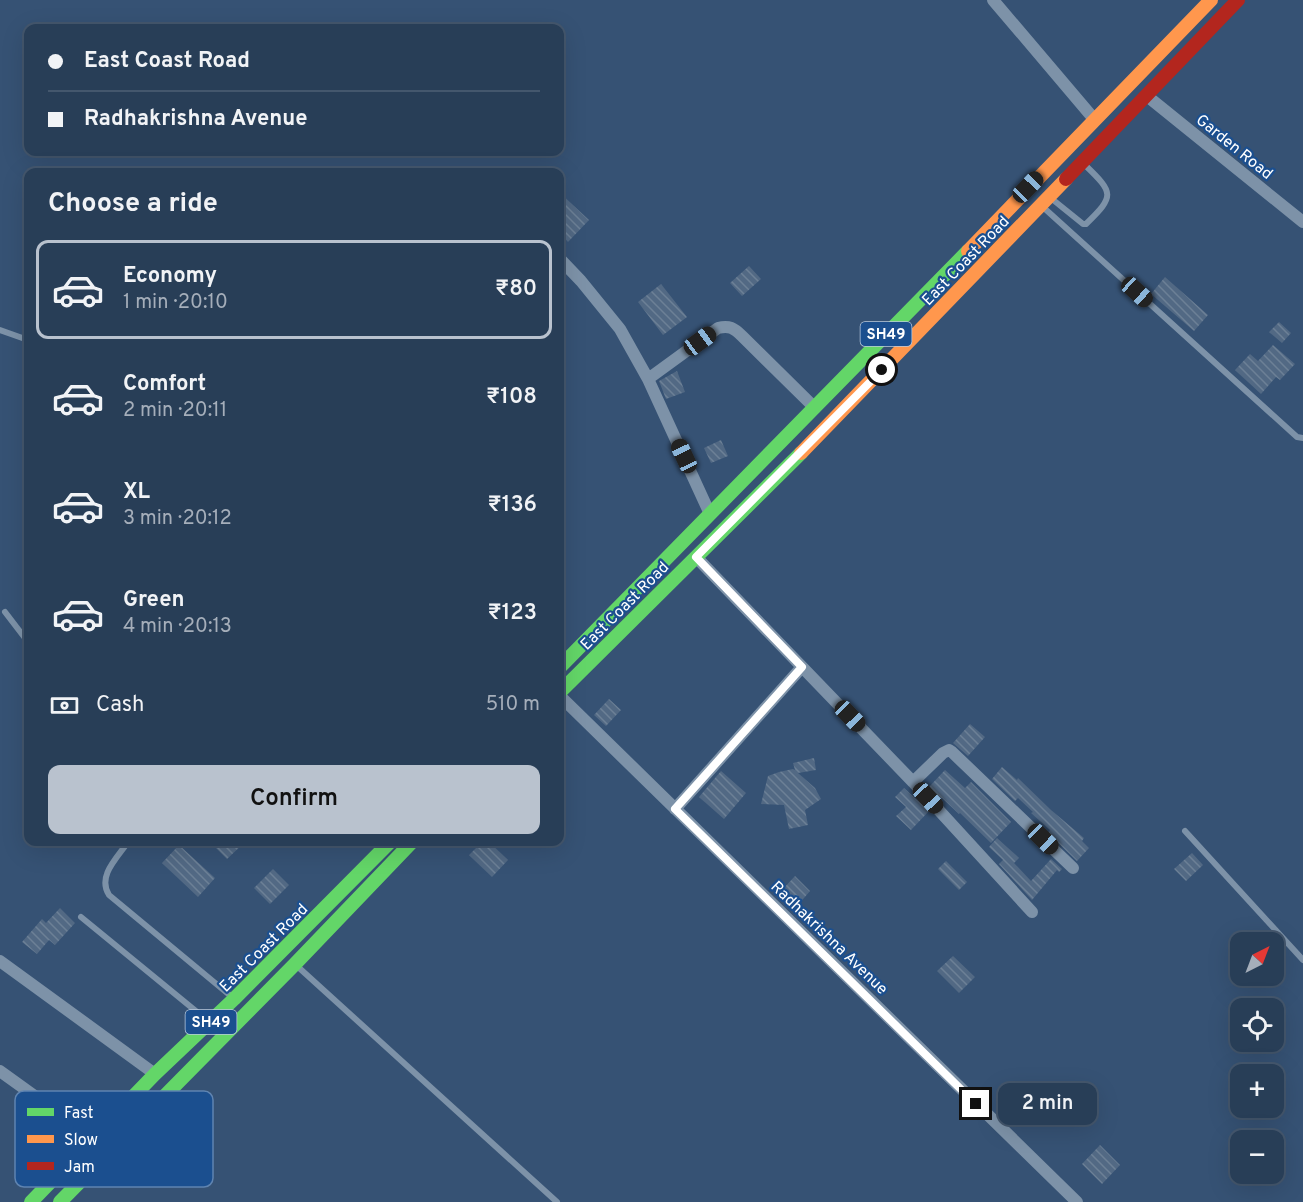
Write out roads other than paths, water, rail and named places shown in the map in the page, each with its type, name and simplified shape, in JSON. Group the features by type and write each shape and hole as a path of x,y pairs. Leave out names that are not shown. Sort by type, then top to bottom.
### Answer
{"main road":[{"name":"East Coast Road","path":"564,663 1211,0"},
{"name":"East Coast Road","path":"564,690 819,436 1238,0"},
{"name":"East Coast Road","path":"139,1091 210,1023 386,846"},
{"name":"East Coast Road","path":"170,1091 408,846"},
{"name":"East Coast Road","path":"32,1202 46,1187"},
{"name":"East Coast Road","path":"60,1202 75,1187"}],"street":[{"path":"993,0 1094,119"},
{"name":"Garden Road","path":"1147,96 1303,222"},
{"path":"564,263 620,329 648,379 710,514"},
{"path":"648,379 718,328 726,326 733,328 742,336 815,408"},
{"path":"696,557 913,782 1032,912"},
{"path":"675,809 802,667"},
{"name":"Radhakrishna Avenue","path":"564,698 1077,1202"},
{"path":"913,782 946,750 952,752 1073,868"},
{"path":"0,961 155,1074"},
{"path":"0,1071 28,1091"}],"lane":[{"path":"1094,119 1109,135"},
{"path":"1046,201 1083,224 1086,224 1097,213 1108,198 1108,193 1102,182 1083,163"},
{"path":"1046,201 1297,437 1303,438"},
{"path":"0,330 24,339"},
{"path":"6,612 24,637"},
{"path":"1185,831 1303,960"},
{"path":"125,846 104,878 104,887 109,895 234,999"},
{"path":"81,917 210,1023"},
{"path":"295,964 557,1202"}]}
